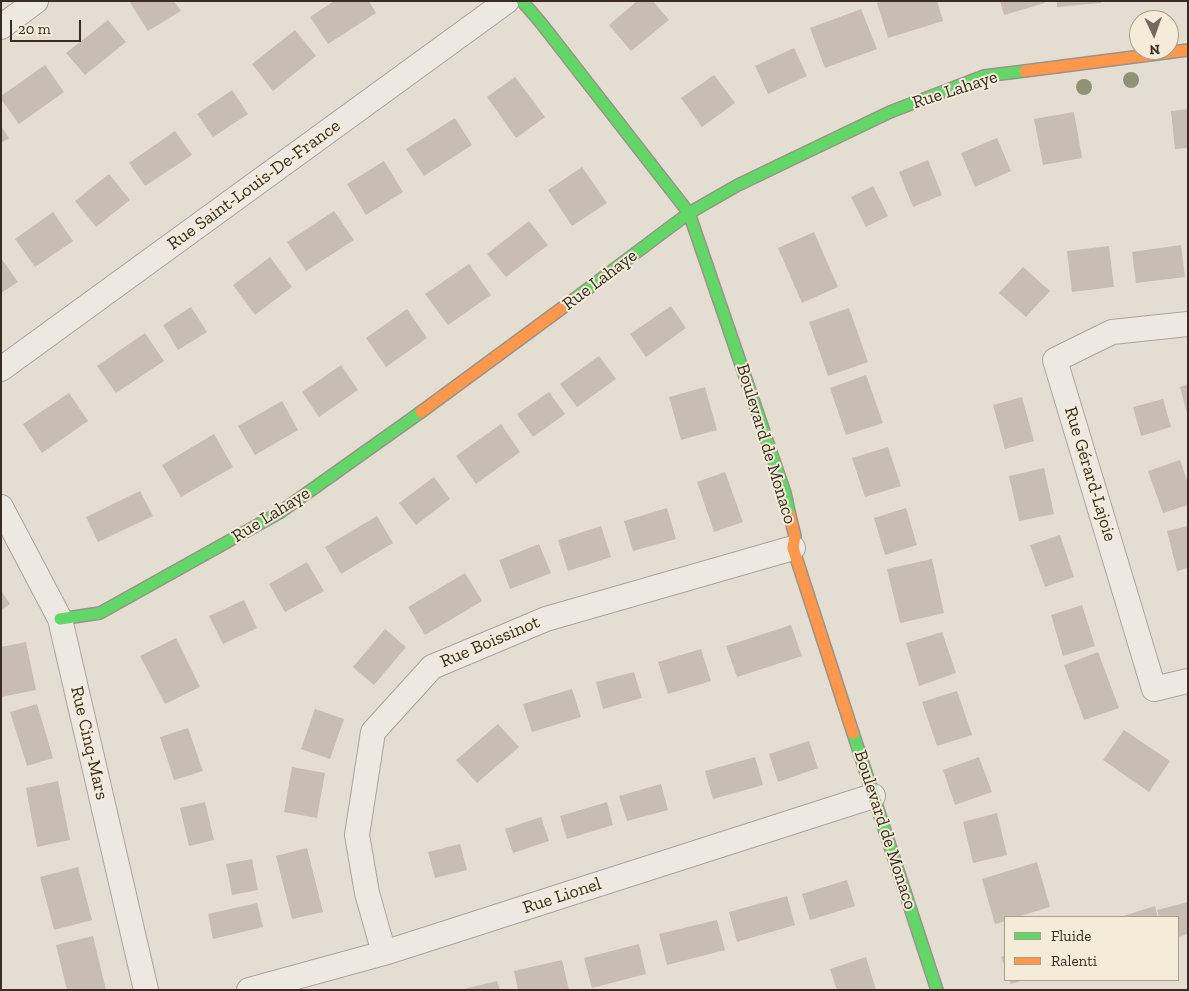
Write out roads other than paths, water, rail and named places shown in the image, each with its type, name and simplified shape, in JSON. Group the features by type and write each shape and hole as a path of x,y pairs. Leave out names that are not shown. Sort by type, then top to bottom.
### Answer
{"street":[{"path":"1,27 36,1"},
{"name":"Rue Saint-Louis-De-France","path":"1,369 508,1"},
{"name":"Boulevard de Monaco","path":"522,1 690,212 786,492 795,536 793,548 937,990"},
{"name":"Rue Lahaye","path":"60,619 100,613 279,513 448,393 690,212 738,185 890,112 984,76 1188,50"},
{"name":"Rue Gérard-Lajoie","path":"1188,324 1112,332 1056,360 1154,689 1188,681"},
{"name":"Rue Cinq-Mars","path":"1,507 60,619 146,990"},
{"name":"Rue Boissinot","path":"384,953 367,893 357,835 372,732 432,667 546,619 793,548"},
{"name":"Rue Lionel","path":"250,990 384,953 874,796"}]}
